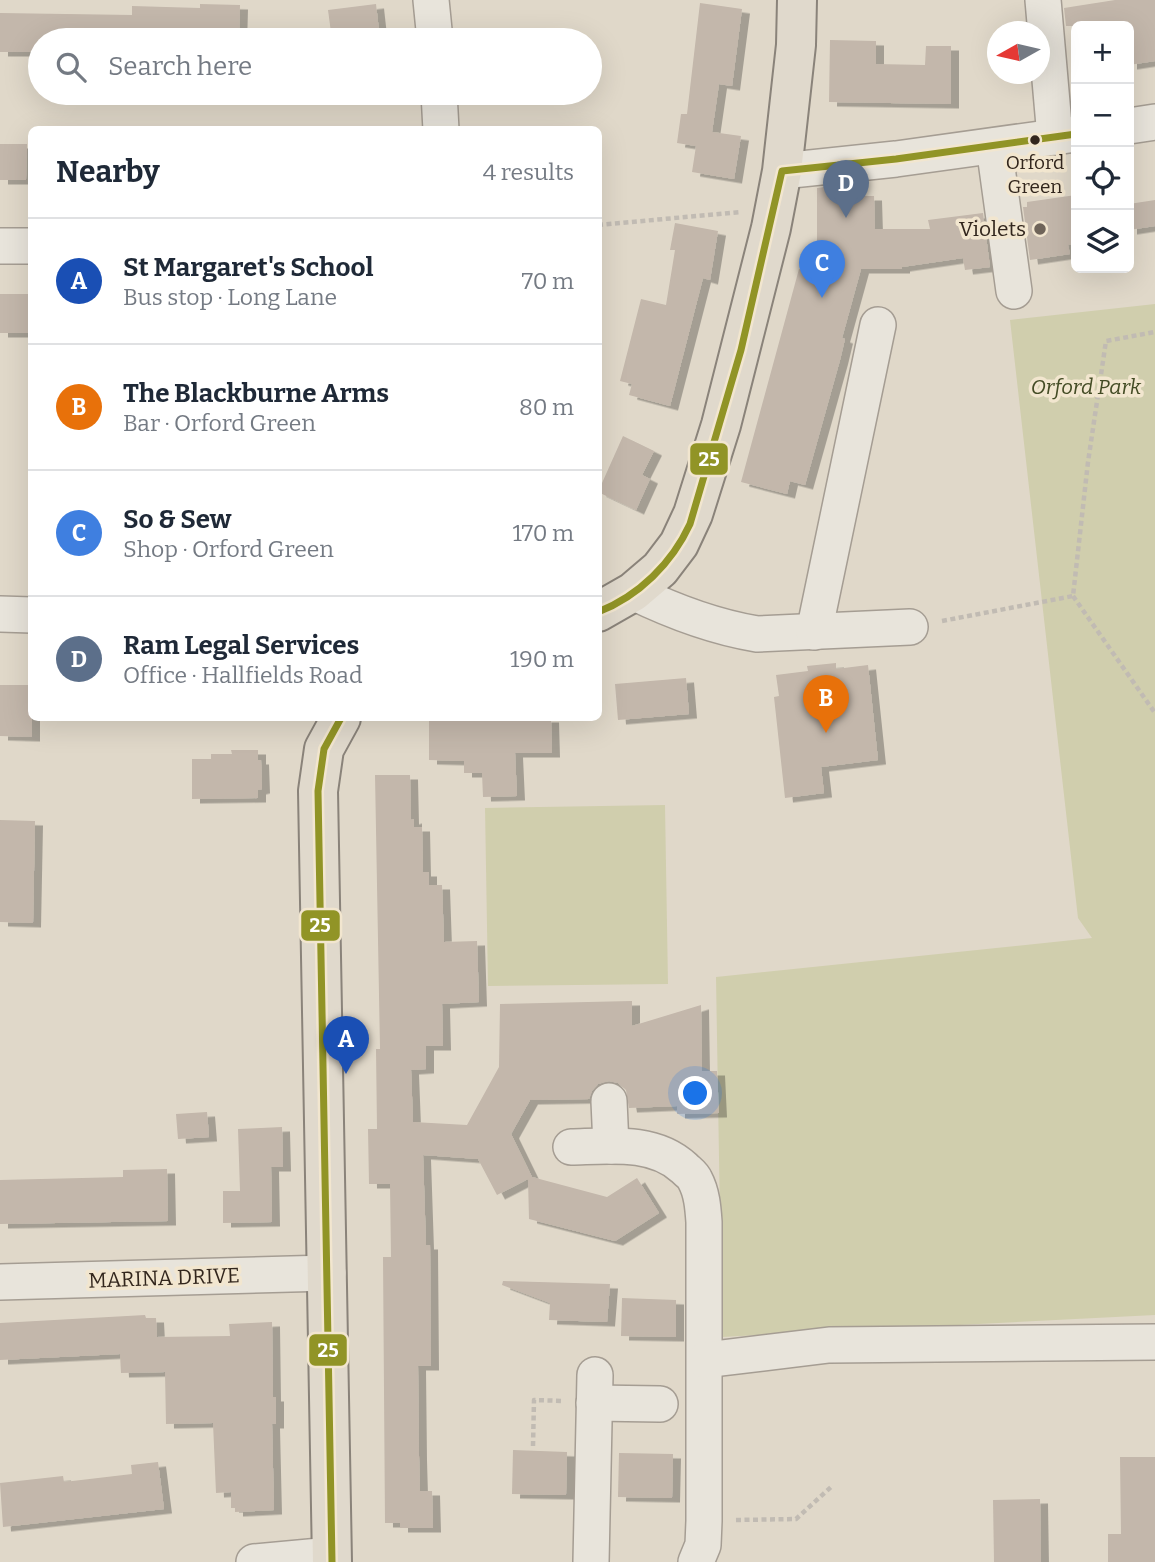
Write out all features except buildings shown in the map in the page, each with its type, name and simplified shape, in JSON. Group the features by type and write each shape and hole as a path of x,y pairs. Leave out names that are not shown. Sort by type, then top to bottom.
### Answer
{"main road":[{"path":"602,610 633,592 666,561 679,544 694,514 721,425 757,288 782,171 796,45 797,0"},
{"path":"332,1559 319,775 324,749 339,721"}],"street":[{"path":"431,0 434,28"},
{"path":"782,171 1065,135 1043,0"},
{"path":"440,105 441,126"},
{"path":"1134,125 1155,122"},
{"path":"994,146 1014,292"},
{"path":"0,246 28,246"},
{"path":"814,632 878,325"},
{"path":"633,592 669,609 757,634 910,626"},
{"path":"0,614 28,615"},
{"path":"609,1101 611,1146"},
{"path":"571,1147 637,1146 656,1151 676,1160 695,1178 702,1201 704,1521 703,1545 696,1562"},
{"name":"MARINA DRIVE","path":"0,1282 328,1273"},
{"path":"705,1360 829,1345 1155,1342"},
{"path":"591,1562 594,1393 660,1404"},
{"path":"254,1562 332,1559"}],"path":[{"path":"602,225 746,212"},
{"path":"1155,332 1106,341 1088,462 1073,596 1155,713"},
{"path":"910,626 1073,596"},
{"path":"533,1446 534,1400 594,1393"},
{"path":"704,1521 796,1519 831,1487"}],"green space":[{"name":"Orford Park","path":"1155,304 1155,1315 722,1337 716,977 1092,938 1078,918 1010,320"},
{"path":"665,805 668,984 488,986 485,808"}],"transit line":[{"name":"25","path":"602,610 627,597 653,577 674,552 690,524 741,350 782,171 896,159 1071,135"},
{"name":"25","path":"332,1562 318,791 324,749 339,721"}],"place":[{"name":"Orford Green","path":"1035,140"},
{"name":"Ram Legal Services","path":"846,218"},
{"name":"Violets","path":"1040,229"},
{"name":"So & Sew","path":"822,298"},
{"name":"The Blackburne Arms","path":"826,733"},
{"name":"St Margaret's School","path":"346,1074"}]}
